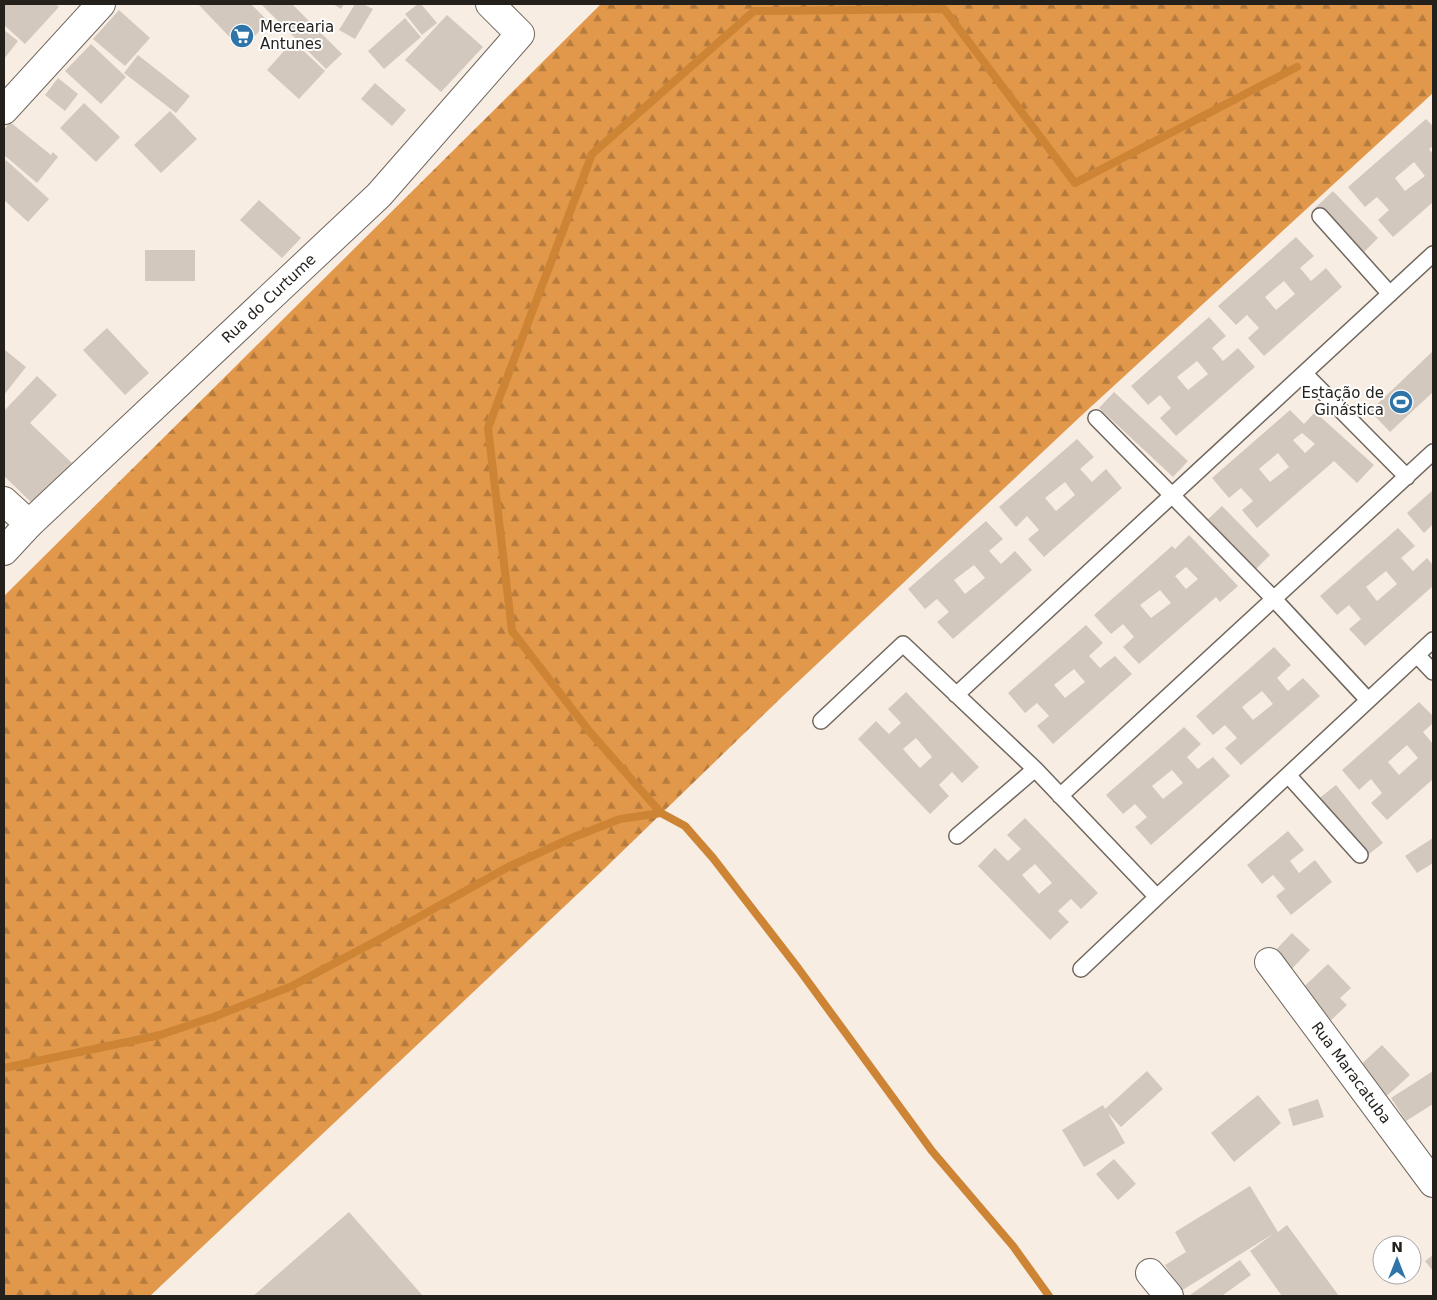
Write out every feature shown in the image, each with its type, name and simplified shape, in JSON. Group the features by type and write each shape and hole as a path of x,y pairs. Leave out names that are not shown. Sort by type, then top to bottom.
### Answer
{"street":[{"path":"4,110 101,4"},
{"name":"Rua do Curtume","path":"4,551 29,524 379,195 520,34 490,4"},
{"path":"4,501 29,524"},
{"name":"Rua Maracatuba","path":"1269,962 1433,1183"},
{"path":"1150,1273 1169,1296"}],"lane":[{"path":"1320,216 1390,294"},
{"path":"956,695 1433,254"},
{"path":"1305,374 1407,477"},
{"path":"1096,418 1274,599 1368,700"},
{"path":"1060,796 1433,452"},
{"path":"1081,969 1433,640"},
{"path":"820,721 903,644 1035,769 1157,897"},
{"path":"1417,655 1433,672"},
{"path":"957,836 1035,769"},
{"path":"1288,775 1360,855"}],"green space":[{"path":"601,4 1433,4 1433,93 1082,415 784,695 600,873 150,1296 4,1296 4,596"}],"building":[{"path":"4,4 56,4 59,7 25,44 4,25"},
{"name":"Mercearia Antunes","path":"198,4 251,4 269,22 241,49"},
{"path":"261,4 292,4 342,54 326,69"},
{"path":"333,4 344,4 341,9"},
{"path":"355,4 363,4 373,9 355,39 339,30"},
{"path":"418,4 421,4 437,23 422,35 405,14"},
{"path":"119,10 150,38 125,66 93,39"},
{"path":"447,15 483,47 441,92 405,60"},
{"path":"405,18 421,37 384,69 368,51"},
{"path":"4,30 18,41 4,59"},
{"path":"293,41 325,71 299,99 267,70"},
{"path":"91,44 126,77 101,104 65,71"},
{"path":"138,55 190,96 176,113 124,73"},
{"path":"58,78 78,94 65,111 45,95"},
{"path":"375,83 406,110 392,126 361,99"},
{"path":"84,103 120,137 96,162 60,128"},
{"path":"170,111 197,139 161,173 134,145"},
{"path":"1426,119 1433,126 1433,146 1429,149 1433,154 1433,202 1393,237 1378,220 1389,210 1377,197 1365,207 1348,187","holes":["1414,162 1425,176 1405,191 1395,178"]},
{"path":"10,122 51,155 53,152 58,157 37,183 4,155 4,130"},
{"path":"6,160 49,199 28,222 4,200 4,163"},
{"path":"1333,191 1378,238 1360,256 1315,208"},
{"path":"259,200 301,238 282,258 240,220"},
{"path":"1296,237 1314,256 1300,268 1311,281 1326,268 1342,287 1264,356 1248,338 1259,328 1247,315 1236,325 1218,306","holes":["1284,281 1295,294 1276,310 1265,297"]},
{"path":"145,250 195,250 195,281 145,281"},
{"path":"1209,317 1226,336 1212,348 1223,361 1238,348 1255,367 1176,436 1160,418 1171,408 1160,395 1148,405 1131,386","holes":["1197,361 1208,374 1188,390 1177,377"]},
{"path":"107,328 149,373 125,395 83,350"},
{"path":"4,351 26,367 4,395"},
{"path":"1433,351 1433,392 1390,432 1370,411"},
{"path":"37,376 57,395 30,423 72,463 33,504 4,476 4,411"},
{"path":"1114,392 1188,461 1173,477 1099,408"},
{"path":"1290,410 1304,424 1315,412 1374,465 1357,483 1334,461 1257,528 1242,510 1253,501 1241,488 1229,498 1212,478","holes":["1302,433 1315,444 1305,453 1293,440","1278,453 1289,467 1270,482 1259,469"]},
{"path":"1077,439 1094,457 1080,469 1092,482 1106,469 1122,488 1044,557 1028,539 1039,530 1027,516 1016,527 999,507","holes":["1065,482 1075,495 1056,511 1045,498"]},
{"path":"1433,490 1433,524 1424,533 1407,513"},
{"path":"1222,506 1270,555 1253,572 1205,522"},
{"path":"986,521 1003,539 989,551 1001,564 1015,551 1032,570 953,639 937,622 949,612 937,599 925,609 908,589","holes":["974,565 985,578 965,594 954,580"]},
{"path":"1398,528 1415,546 1401,558 1413,571 1427,558 1433,565 1433,586 1365,646 1349,629 1361,619 1349,605 1337,615 1320,596","holes":["1386,571 1397,584 1377,601 1366,587"]},
{"path":"1189,535 1238,586 1220,602 1216,597 1139,664 1123,647 1134,637 1123,624 1111,634 1094,615 1172,546 1175,549","holes":["1186,567 1198,579 1186,589 1175,576","1160,590 1171,603 1151,618 1140,605"]},
{"path":"1086,625 1103,643 1089,656 1100,668 1115,656 1132,674 1053,744 1037,726 1049,716 1037,703 1025,713 1008,693","holes":["1074,669 1085,682 1065,698 1054,685"]},
{"path":"1274,647 1291,665 1277,678 1288,691 1303,678 1320,696 1241,765 1225,748 1237,738 1225,725 1213,735 1196,716","holes":["1262,691 1273,704 1253,720 1242,707"]},
{"path":"906,692 979,767 962,783 952,772 939,785 949,796 930,814 858,739 876,721 889,734 901,723 888,709","holes":["916,738 932,757 920,768 903,749"]},
{"path":"1419,702 1433,716 1433,723 1423,732 1433,744 1433,779 1387,820 1371,803 1382,793 1371,779 1359,790 1342,770","holes":["1407,745 1418,758 1399,775 1388,762"]},
{"path":"1184,727 1201,744 1187,757 1198,769 1213,757 1230,776 1151,845 1135,827 1147,817 1135,804 1123,814 1106,795","holes":["1172,770 1183,783 1163,799 1152,786"]},
{"path":"1336,785 1383,843 1364,858 1317,800"},
{"path":"1025,818 1098,893 1081,909 1071,899 1058,911 1069,922 1050,940 978,866 995,848 1008,861 1021,849 1007,835","holes":["1035,864 1052,883 1039,894 1022,875"]},
{"path":"1288,831 1304,850 1290,861 1299,873 1315,860 1332,882 1291,915 1276,896 1285,889 1273,875 1262,884 1247,865"},
{"path":"1433,838 1433,863 1417,873 1405,856"},
{"path":"1292,933 1310,950 1285,976 1267,959"},
{"path":"1328,964 1351,988 1340,998 1347,1005 1325,1026 1295,995"},
{"path":"1382,1045 1410,1075 1380,1102 1353,1072"},
{"path":"1147,1071 1163,1089 1121,1127 1108,1113 1125,1143 1084,1167 1062,1130 1103,1105 1105,1109"},
{"path":"1433,1071 1433,1104 1406,1121 1391,1098"},
{"path":"1258,1095 1281,1123 1234,1162 1211,1133"},
{"path":"1318,1099 1324,1117 1293,1126 1288,1109"},
{"path":"1114,1159 1136,1184 1118,1200 1096,1174"},
{"path":"1250,1186 1278,1232 1287,1225 1339,1296 1282,1296 1250,1251 1273,1234 1181,1291 1165,1265 1186,1252 1175,1232"},
{"path":"349,1212 423,1296 253,1296"},
{"path":"1433,1255 1433,1271 1425,1261"},
{"path":"1240,1260 1251,1275 1224,1296 1190,1295"}],"waterway":[{"path":"661,813 589,731 512,631 488,428 592,154 754,11 944,9 1075,183 1297,67"},
{"path":"4,1068 160,1035 216,1016 292,986 508,867 574,837 620,819 661,813 685,826 713,858 798,968 932,1151 1013,1246 1049,1296"}],"place":[{"name":"Mercearia Antunes","path":"242,36"},
{"name":"Estação de Ginástica","path":"1401,402"}]}
